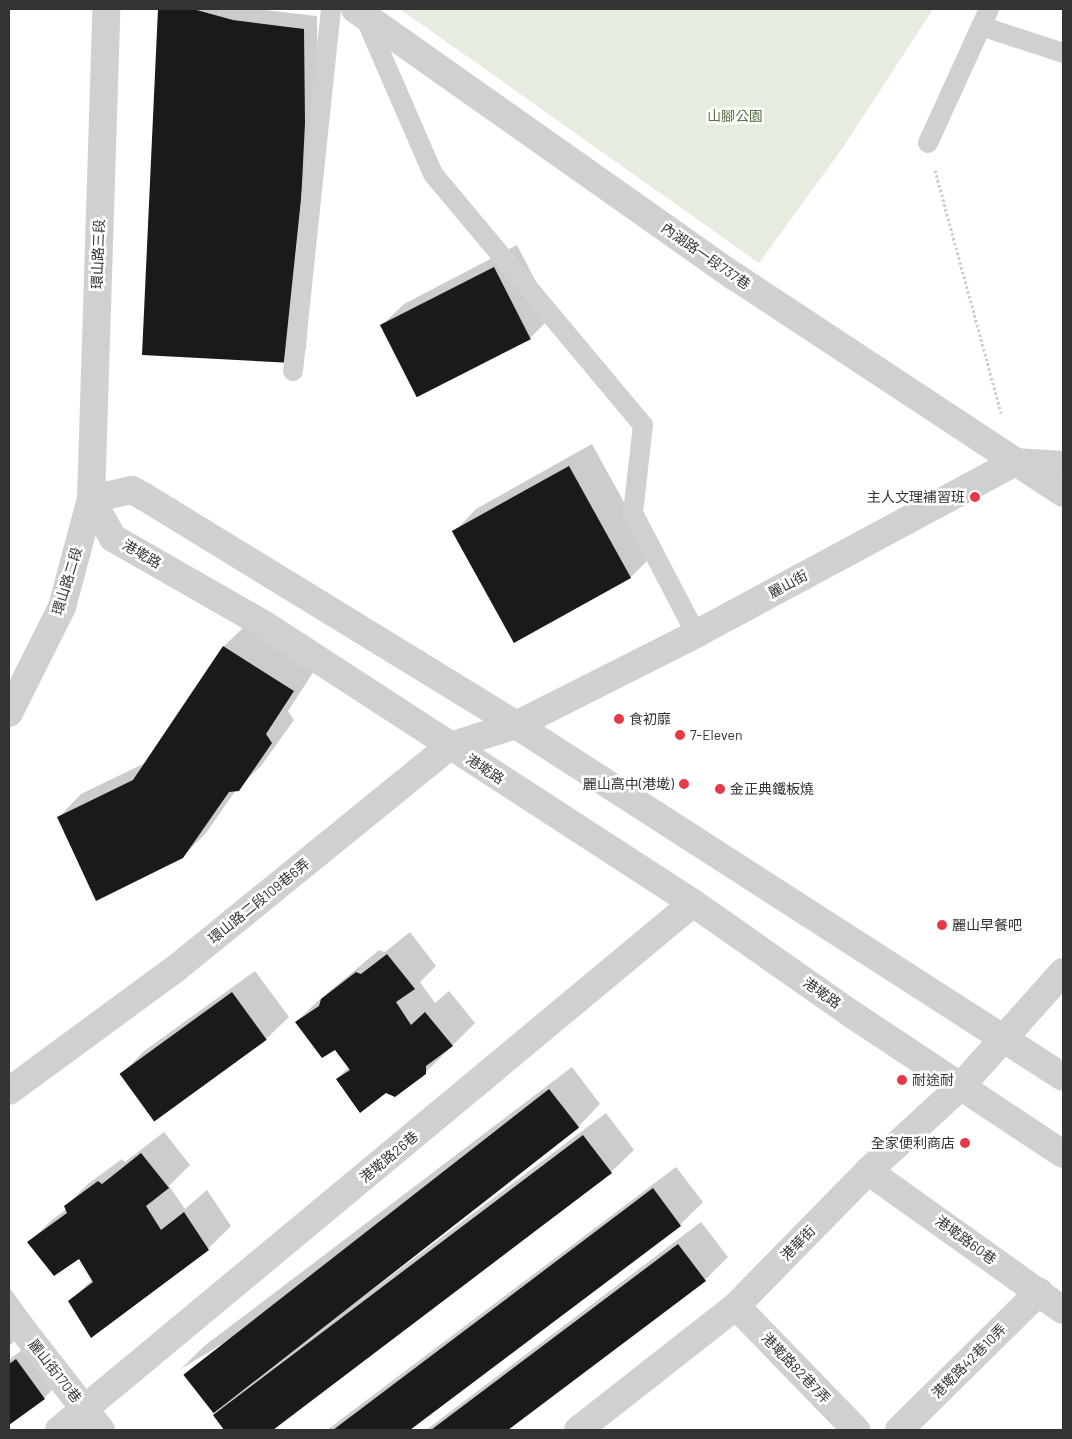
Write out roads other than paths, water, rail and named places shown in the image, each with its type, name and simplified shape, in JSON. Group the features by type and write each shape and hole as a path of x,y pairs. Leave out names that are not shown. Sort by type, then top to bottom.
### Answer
{"street":[{"name":"環山路三段","path":"91,499 106,9"},
{"name":"內湖路一段737巷","path":"359,11 734,276 1063,493"},
{"path":"1014,462 1063,465"},
{"name":"麗山街","path":"516,725 696,634 1014,462"},
{"path":"91,499 132,490 516,725 1063,1077"},
{"name":"環山路二段","path":"9,713 62,607 91,499"},
{"name":"港墘路","path":"91,499 113,538 265,625 693,903 853,1014 1063,1154"},
{"name":"環山路二段109巷6弄","path":"9,1091 174,970 450,746 516,725"},
{"name":"港墘路26巷","path":"59,1430 93,1420 693,903"},
{"name":"港華街","path":"578,1430 736,1306 868,1171 961,1086 1063,972"},
{"name":"港墘路60巷","path":"868,1171 1063,1310"},
{"name":"港墘路42巷10弄","path":"899,1430 1039,1292"},
{"name":"港墘路82巷7弄","path":"736,1306 856,1430"},
{"name":"麗山街170巷","path":"9,1312 93,1420"}],"lane":[{"path":"293,371 331,9"},
{"path":"359,11 433,174 643,425 633,513 696,634"},
{"path":"928,143 985,17 1063,53"}],"place":[{"name":"主人文理補習班","path":"975,497"},
{"name":"食初靡","path":"619,719"},
{"name":"7-Eleven","path":"680,735"},
{"name":"麗山高中(港墘)","path":"684,784"},
{"name":"金正典鐵板燒","path":"720,789"},
{"name":"麗山早餐吧","path":"942,925"},
{"name":"耐途耐","path":"902,1080"},
{"name":"全家便利商店","path":"965,1143"}],"park label":[{"name":"山腳公園","path":"735,116"}]}
